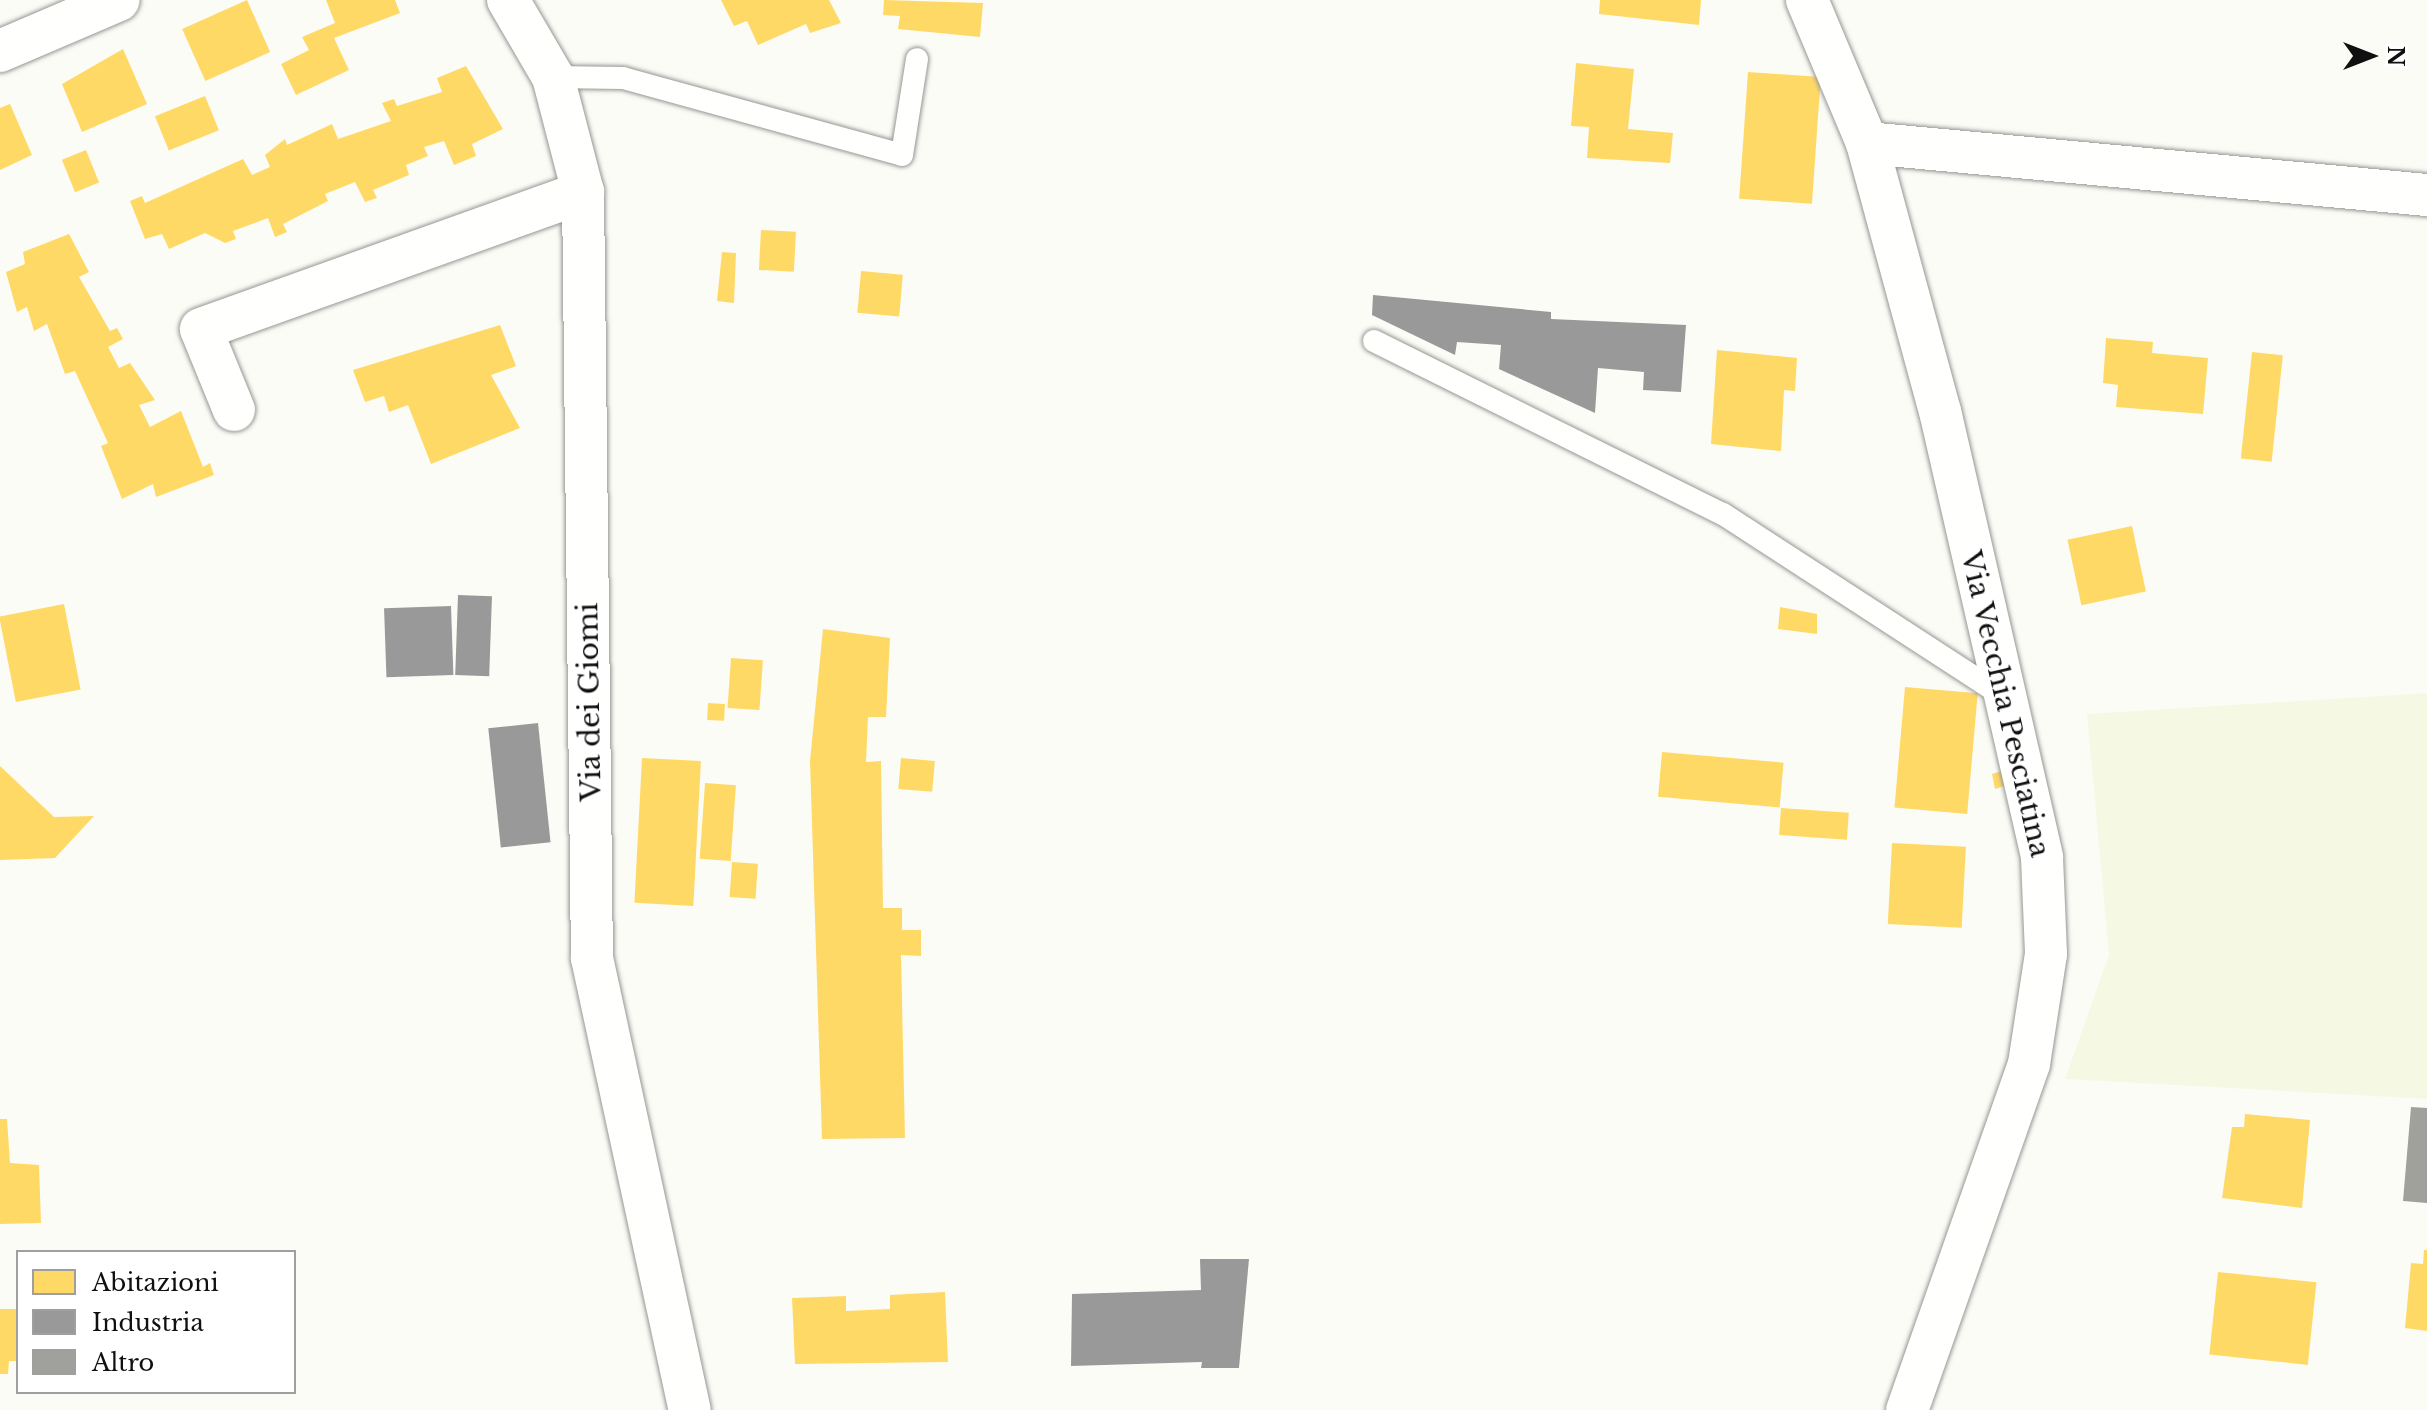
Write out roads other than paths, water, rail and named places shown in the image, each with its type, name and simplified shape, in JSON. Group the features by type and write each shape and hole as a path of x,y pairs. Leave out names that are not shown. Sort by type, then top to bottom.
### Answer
{"street":[{"path":"0,51 119,0"},
{"name":"Via dei Giomi","path":"508,0 553,77 583,192 592,958 690,1410"},
{"name":"Via Vecchia Pesciatina","path":"1807,0 1867,143 1940,411 2042,858 2046,954 2029,1064 1907,1410"},
{"path":"1867,143 2427,195"},
{"path":"234,410 201,329 583,192"}],"lane":[{"path":"553,77 623,78 902,155 917,59"},
{"path":"1374,341 1723,514 2004,696"}]}
